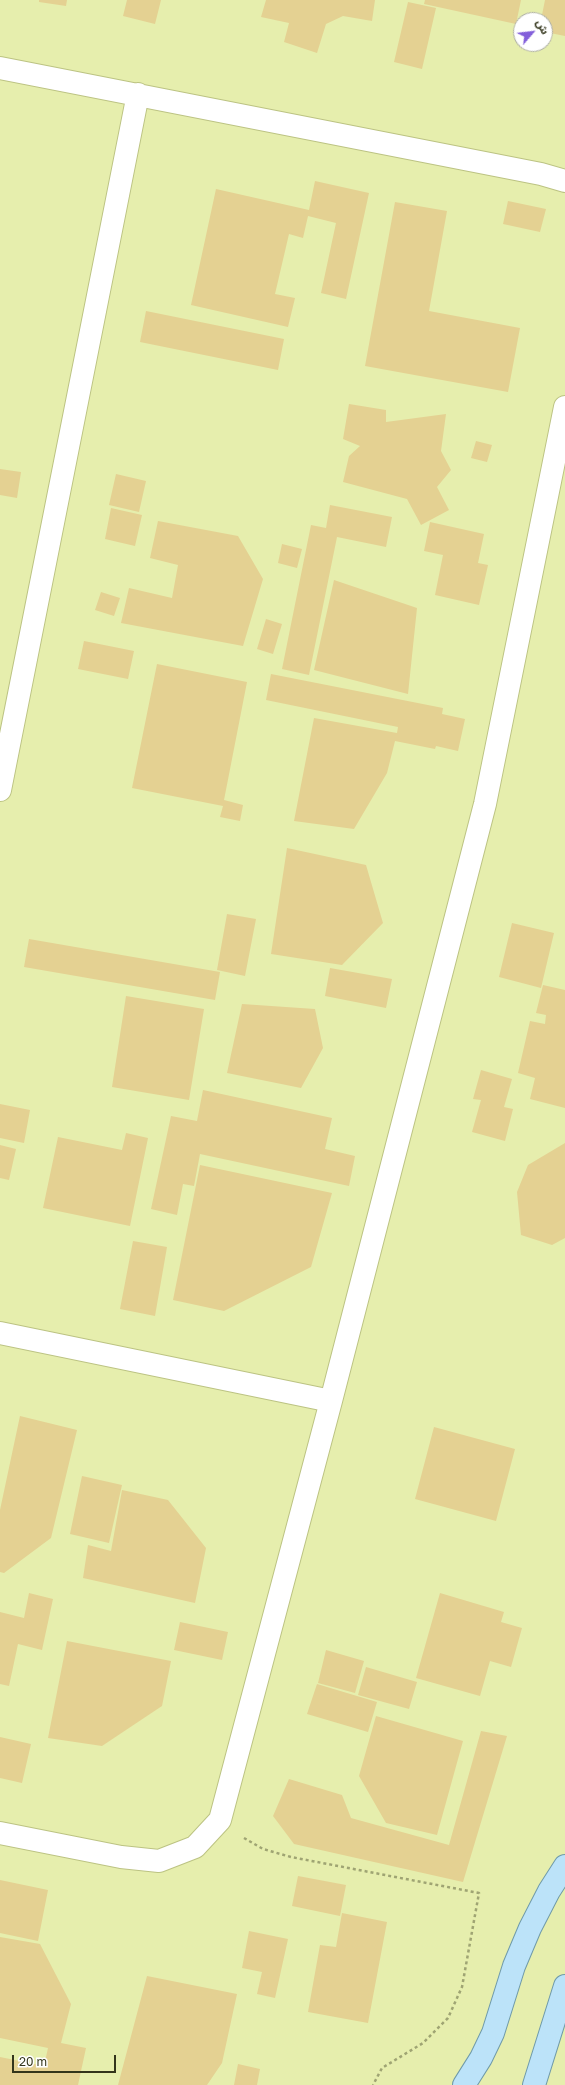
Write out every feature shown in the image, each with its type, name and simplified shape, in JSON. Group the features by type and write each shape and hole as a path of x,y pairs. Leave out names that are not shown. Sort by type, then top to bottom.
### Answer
{"main road":[{"path":"464,2085 481,2058 493,2033 514,1966 530,1928 549,1891 565,1866"},
{"path":"534,2085 565,1986"}],"street":[{"path":"0,68 541,174 565,181"},
{"path":"0,790 138,94"},
{"path":"0,1833 121,1857 159,1861 195,1848 220,1820 332,1401 485,804 565,407"},
{"path":"0,1333 332,1401"}],"path":[{"path":"220,1820 241,1837 263,1848 291,1857 479,1893 462,1987 448,2018 423,2043 382,2068 373,2085"}],"building":[{"path":"39,0 67,0 66,6 39,2"},
{"path":"127,0 161,0 155,24 123,16"},
{"path":"266,0 375,0 372,21 343,16 326,24 317,53 284,42 289,23 261,17"},
{"path":"425,0 521,0 518,12 513,12 513,23 424,4"},
{"path":"545,0 565,0 565,36 553,34 553,12 543,12"},
{"path":"408,2 436,8 422,69 394,62"},
{"path":"315,181 369,193 346,299 321,293 336,223 308,216 303,238 289,234 275,294 295,298 288,327 191,305 216,189 309,210"},
{"path":"508,201 546,209 540,232 503,224"},
{"path":"395,202 447,211 429,311 520,328 508,392 365,366"},
{"path":"146,311 284,339 278,370 140,342"},
{"path":"349,404 386,410 386,422 446,414 441,451 451,470 437,487 449,510 421,525 407,499 343,482 349,456 360,446 343,439"},
{"path":"476,441 492,445 487,462 471,458"},
{"path":"0,469 21,472 17,498 0,495"},
{"path":"116,474 146,481 139,512 109,505"},
{"path":"330,505 392,517 386,547 337,537 309,675 282,669 311,525 326,528"},
{"path":"111,508 142,515 135,546 105,539"},
{"path":"158,521 238,536 263,579 243,646 121,623 129,588 172,598 178,565 150,558"},
{"path":"430,522 484,534 478,563 488,565 479,605 435,595 443,555 424,551"},
{"path":"282,544 302,549 297,568 278,563"},
{"path":"334,580 417,608 408,694 314,670"},
{"path":"101,592 120,598 114,616 95,610"},
{"path":"266,619 282,624 273,654 257,649"},
{"path":"84,641 134,651 128,679 78,669"},
{"path":"157,664 247,682 224,800 243,805 240,821 220,817 223,806 132,788"},
{"path":"271,674 443,708 442,714 465,719 458,751 436,746 435,749 395,741 387,773 354,829 294,821 314,718 397,733 398,727 266,700"},
{"path":"287,848 366,865 383,923 342,965 271,954"},
{"path":"227,914 256,919 245,976 217,970"},
{"path":"512,923 554,933 541,988 499,977"},
{"path":"29,939 220,972 215,1000 24,967"},
{"path":"330,968 392,979 386,1008 325,996"},
{"path":"543,985 565,990 565,1108 530,1099 535,1078 518,1073 530,1021 545,1024 546,1015 536,1013"},
{"path":"126,996 204,1009 189,1100 112,1087"},
{"path":"242,1004 315,1009 323,1048 301,1088 227,1073"},
{"path":"481,1070 512,1079 504,1107 513,1109 505,1141 472,1132 481,1100 473,1099"},
{"path":"203,1090 332,1118 325,1149 355,1156 349,1186 200,1154 194,1186 183,1184 177,1215 151,1209 171,1116 197,1121"},
{"path":"0,1104 30,1110 24,1143 0,1138"},
{"path":"126,1133 148,1138 130,1226 43,1208 58,1137 122,1150"},
{"path":"565,1143 565,1238 552,1245 521,1235 517,1192 528,1165"},
{"path":"0,1145 16,1149 9,1180 0,1178"},
{"path":"200,1165 332,1193 311,1267 224,1311 173,1300"},
{"path":"133,1241 167,1247 155,1316 120,1309"},
{"path":"20,1416 77,1430 51,1538 4,1573 0,1572 0,1510"},
{"path":"434,1427 515,1449 496,1521 415,1499"},
{"path":"82,1476 122,1485 109,1543 70,1534"},
{"path":"122,1490 168,1500 206,1548 195,1603 83,1578 88,1545 111,1551"},
{"path":"29,1593 53,1599 42,1650 18,1644 9,1686 0,1684 0,1612 24,1618"},
{"path":"440,1593 504,1612 501,1622 522,1628 511,1667 490,1661 480,1696 416,1678"},
{"path":"180,1622 228,1632 222,1660 174,1650"},
{"path":"67,1641 171,1661 162,1706 102,1746 48,1738"},
{"path":"326,1650 364,1661 355,1693 318,1683"},
{"path":"366,1667 417,1682 409,1709 358,1695"},
{"path":"317,1684 377,1702 368,1732 307,1714"},
{"path":"376,1716 463,1741 437,1835 386,1823 359,1776"},
{"path":"481,1731 507,1736 463,1882 294,1844 273,1816 289,1779 342,1795 351,1818 449,1845"},
{"path":"0,1737 31,1744 22,1783 0,1778"},
{"path":"298,1876 346,1885 340,1916 292,1906"},
{"path":"0,1880 48,1890 38,1941 0,1933"},
{"path":"342,1913 387,1922 368,2023 308,2012 320,1945 336,1947"},
{"path":"249,1931 288,1939 275,1998 257,1994 262,1972 242,1968"},
{"path":"0,1937 40,1944 71,2004 61,2043 86,2048 78,2085 0,2085 0,2057 44,2066 48,2048 0,2038"},
{"path":"147,1976 237,1994 222,2063 207,2085 118,2085"},
{"path":"238,2064 260,2069 257,2085 234,2085"}]}
